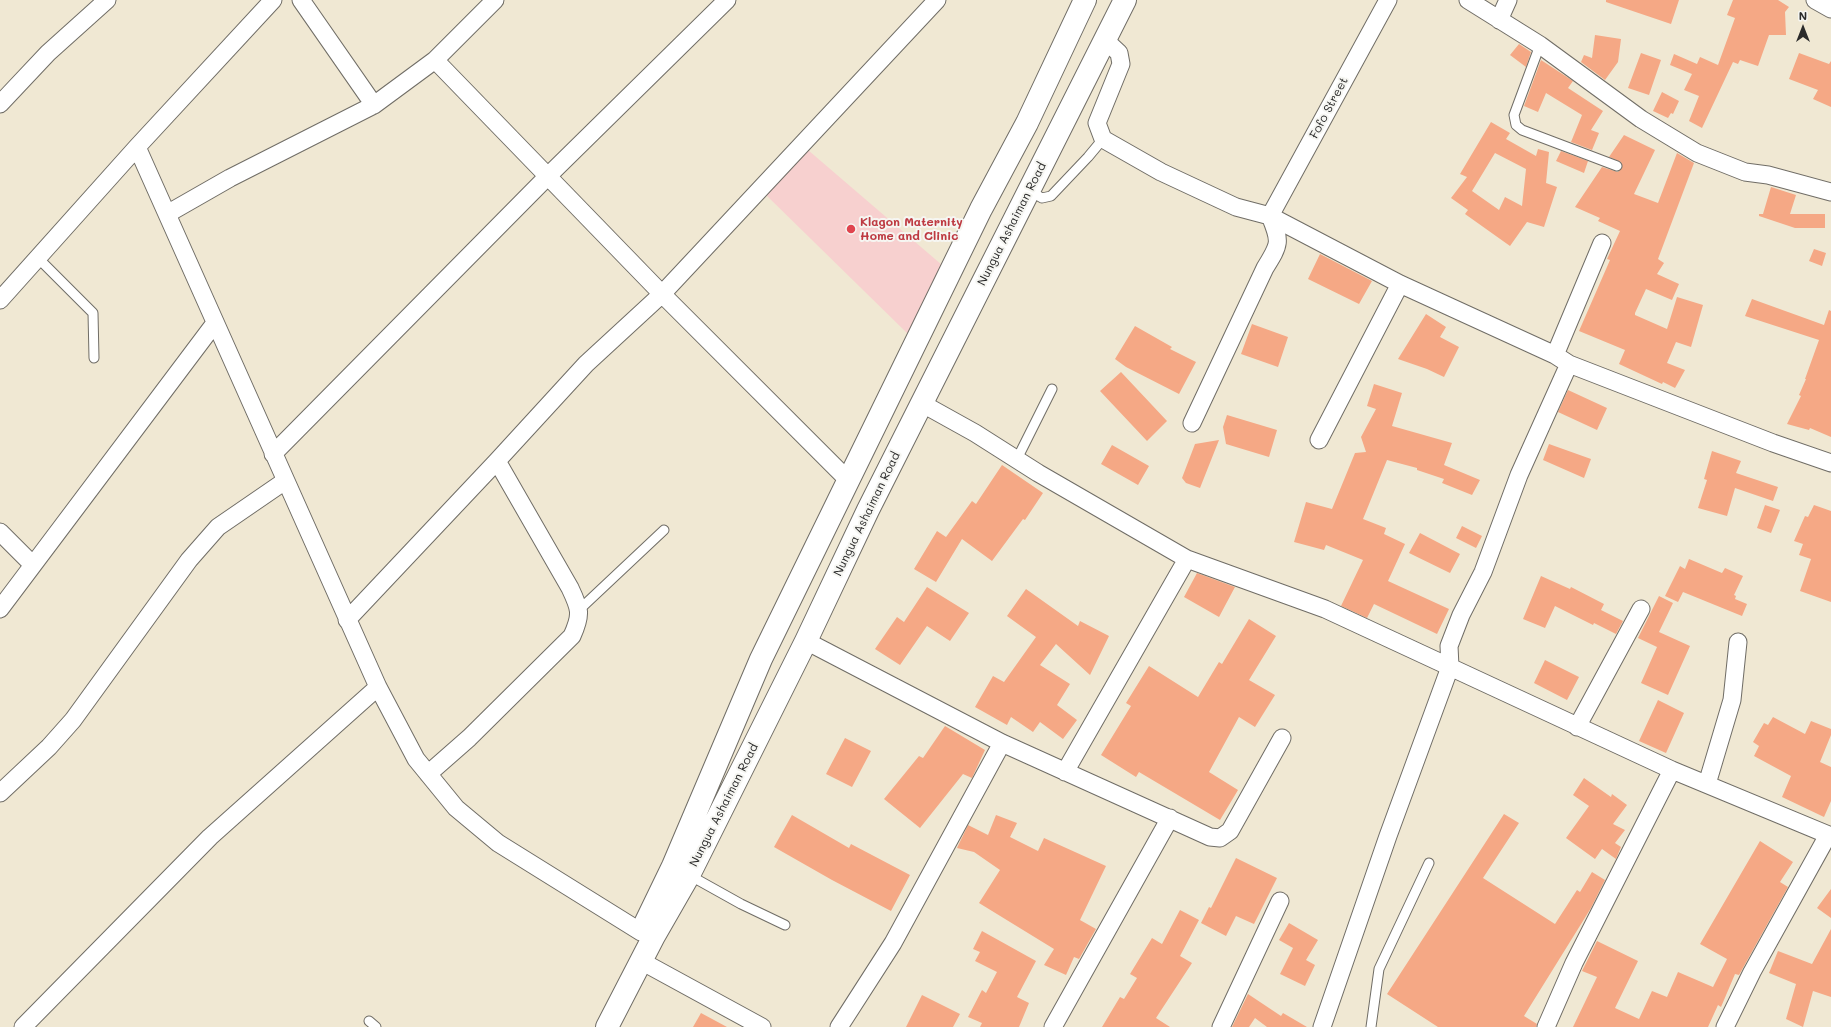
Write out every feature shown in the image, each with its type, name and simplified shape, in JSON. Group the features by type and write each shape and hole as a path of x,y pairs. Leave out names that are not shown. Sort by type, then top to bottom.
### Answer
{"main road":[{"name":"Nungua Ashaiman Road","path":"607,1027 641,961 648,934 673,866 761,659 847,479 980,209 1027,123 1085,0"},
{"name":"Nungua Ashaiman Road","path":"591,1027 648,934 689,875 806,641 868,510 1124,0"}],"street":[{"path":"0,104 48,53 107,0"},
{"path":"0,300 137,147 273,0"},
{"path":"301,0 374,105"},
{"path":"167,214 230,178 374,105 435,60 495,0"},
{"path":"273,454 548,176 727,0"},
{"path":"348,620 586,364 662,294 936,0"},
{"name":"Fofo Street","path":"1270,216 1388,0"},
{"path":"1468,0 1540,45 1641,119 1697,153 1744,172 1768,175 1831,192"},
{"path":"1499,20 1508,0"},
{"path":"1815,0 1831,9"},
{"path":"1105,40 1119,53 1121,64 1097,123 1102,139 1161,172 1236,207 1270,216 1400,284 1554,355 1570,364 1773,443 1831,463"},
{"path":"435,60 662,294 847,479"},
{"path":"137,147 284,481 378,688 416,759 456,808 498,843 648,934"},
{"path":"1192,423 1265,268 1277,248 1277,234 1270,216"},
{"path":"1554,355 1602,243"},
{"path":"1319,440 1400,284"},
{"path":"0,609 215,323"},
{"path":"1322,1027 1388,836 1450,668 1449,646 1461,614 1483,572 1519,475 1570,364"},
{"path":"924,400 930,408 976,433 1017,459 1187,559 1325,609 1672,770 1830,836 1752,972 1725,1027"},
{"path":"428,774 470,738 572,636 580,620 580,609 570,588 497,461"},
{"path":"0,793 49,747 73,720 189,560 218,527 284,481"},
{"path":"0,532 33,565"},
{"path":"1065,772 1187,559"},
{"path":"1577,727 1640,609"},
{"path":"806,641 1002,743 1210,837 1220,838 1230,831 1282,738"},
{"path":"1707,784 1732,700 1738,642"},
{"path":"23,1027 210,837 378,688"},
{"path":"839,1027 893,943 1002,743"},
{"path":"1546,1027 1574,963 1672,770"},
{"path":"1053,1027 1170,818"},
{"path":"1221,1027 1280,901"},
{"path":"641,961 762,1027"}],"lane":[{"path":"1540,45 1514,115 1516,125 1522,130 1617,166"},
{"path":"1028,190 1042,198 1051,196 1088,157 1102,139"},
{"path":"38,258 90,308 95,320 94,358"},
{"path":"1017,459 1052,389"},
{"path":"580,609 664,530"},
{"path":"1372,1027 1378,969 1429,863"},
{"path":"689,875 741,904 785,925"}],"shaded area":[{"name":"Klagon Maternity Home and Clinic","path":"808,150 942,265 910,336 765,194"}],"building":[{"path":"1606,0 1679,0 1671,24 1606,2"},
{"path":"1733,0 1778,0 1789,7 1785,12 1786,35 1769,35 1758,66 1740,60 1738,64 1733,62 1702,128 1689,121 1699,96 1684,90 1692,74 1670,65 1674,54 1697,64 1700,57 1718,65 1735,18 1727,15"},
{"path":"1595,35 1621,39 1618,62 1605,80 1581,62 1584,55 1592,58"},
{"path":"1519,44 1531,52 1526,67 1510,55"},
{"path":"1641,53 1661,60 1649,95 1628,88"},
{"path":"1799,53 1829,64 1831,61 1831,107 1813,99 1818,90 1789,79"},
{"path":"1541,60 1573,81 1568,88 1603,111 1591,130 1599,133 1592,150 1571,142 1582,115 1546,93 1538,112 1524,106"},
{"path":"1662,92 1679,101 1673,114 1671,113 1668,118 1653,111"},
{"path":"1491,122 1510,133 1506,139 1536,156 1538,149 1549,152 1546,183 1557,187 1544,227 1527,222 1510,246 1465,214 1468,210 1451,198 1467,177 1460,174","holes":["1495,153 1526,169 1522,206 1505,197 1499,210 1472,191"]},
{"path":"1624,135 1655,150 1634,194 1658,203 1677,153 1694,163 1658,259 1664,263 1657,274 1679,284 1672,300 1646,289 1635,313 1635,315 1667,329 1677,297 1703,305 1691,347 1676,342 1667,363 1685,370 1675,388 1663,382 1662,384 1619,364 1625,350 1579,331 1610,260 1607,259 1620,231 1598,221 1600,218 1575,207 1602,167 1618,172 1622,168 1621,162 1609,157"},
{"path":"1561,151 1588,161 1584,173 1556,161"},
{"path":"1771,187 1796,195 1790,214 1825,214 1825,228 1795,228 1759,216 1759,214 1763,214"},
{"path":"1814,249 1826,253 1822,266 1809,261"},
{"path":"1320,254 1372,281 1359,304 1308,279"},
{"path":"1752,299 1824,325 1829,310 1831,311 1831,437 1810,428 1809,430 1787,424 1801,396 1799,395 1819,340 1745,316"},
{"path":"1426,314 1446,327 1440,337 1459,347 1444,377 1427,369 1398,359"},
{"path":"1252,324 1288,337 1278,367 1241,354"},
{"path":"1135,326 1172,347 1170,349 1196,362 1179,394 1126,367 1115,359"},
{"path":"1121,372 1167,421 1147,441 1100,391"},
{"path":"1374,384 1402,393 1392,426 1452,443 1444,465 1480,480 1472,495 1442,483 1444,479 1417,470 1417,468 1387,460 1363,519 1386,528 1384,534 1405,544 1388,581 1449,609 1437,634 1374,604 1367,618 1341,606 1363,560 1326,545 1324,550 1294,542 1306,502 1332,509 1355,453 1366,452 1361,437 1376,409 1367,406"},
{"path":"1568,390 1607,408 1597,430 1558,412"},
{"path":"1227,415 1277,430 1269,457 1226,444 1223,427"},
{"path":"1219,440 1200,488 1186,483 1182,478 1195,444"},
{"path":"1549,444 1591,459 1584,478 1543,460"},
{"path":"1112,445 1149,466 1138,485 1101,464"},
{"path":"1712,451 1741,461 1736,473 1778,487 1773,501 1735,488 1727,516 1698,508 1707,480 1704,479"},
{"path":"1002,465 1043,493 1025,520 1023,519 992,561 962,539 936,582 914,569 937,531 946,537 972,501 976,504"},
{"path":"1765,505 1780,510 1771,533 1757,528"},
{"path":"1814,505 1831,511 1831,602 1800,591 1811,559 1799,555 1803,544 1794,541 1805,516 1808,517"},
{"path":"1462,526 1482,536 1476,548 1456,538"},
{"path":"1420,533 1460,554 1450,573 1409,553"},
{"path":"1689,559 1722,573 1725,568 1743,576 1734,595 1736,596 1735,599 1747,604 1742,616 1683,592 1678,602 1665,596 1680,566 1685,569"},
{"path":"1197,573 1235,587 1219,617 1184,597"},
{"path":"1541,576 1570,589 1571,587 1604,604 1601,610 1623,621 1616,634 1594,623 1593,625 1555,606 1545,628 1523,619"},
{"path":"927,587 969,613 950,641 927,626 900,665 875,649 897,617 904,622"},
{"path":"1026,589 1078,626 1080,621 1109,636 1090,675 1056,644 1040,665 1070,684 1057,705 1077,720 1063,739 1040,722 1033,732 1011,717 1007,725 975,707 993,676 1004,682 1036,637 1007,616"},
{"path":"1659,596 1673,603 1659,632 1690,646 1668,695 1641,683 1657,647 1638,638"},
{"path":"1249,619 1276,636 1249,680 1275,695 1255,727 1239,717 1209,772 1238,790 1220,820 1139,772 1136,777 1101,755 1131,706 1126,703 1149,666 1198,697 1219,662 1222,664"},
{"path":"1545,660 1579,677 1567,700 1534,683"},
{"path":"1658,700 1684,713 1666,753 1639,741"},
{"path":"1773,717 1805,734 1811,721 1831,729 1831,735 1820,762 1831,767 1831,801 1824,817 1782,797 1791,776 1754,756 1759,746 1753,742 1764,723 1768,725"},
{"path":"945,726 985,750 972,778 963,774 920,828 884,799 919,756 923,758"},
{"path":"845,738 871,751 852,787 826,774"},
{"path":"1584,778 1611,797 1612,794 1627,805 1613,824 1625,830 1615,843 1621,847 1616,859 1602,849 1595,859 1566,838 1589,806 1573,795"},
{"path":"1504,814 1519,823 1483,878 1555,924 1577,890 1580,892 1592,872 1605,880 1591,908 1524,1016 1537,1024 1536,1027 1438,1027 1387,994"},
{"path":"792,815 849,848 851,844 910,875 891,911 774,847"},
{"path":"996,815 1017,823 1010,837 1038,851 1044,838 1106,866 1080,920 1096,929 1079,959 1074,957 1066,975 1044,965 1054,949 979,903 1000,870 974,852 957,848 968,825 988,835"},
{"path":"1760,841 1793,862 1780,882 1788,887 1739,975 1735,974 1721,1007 1718,1005 1708,1027 1573,1027 1597,977 1582,971 1597,941 1638,961 1615,1008 1639,1019 1652,991 1667,997 1678,972 1713,987 1727,959 1700,944"},
{"path":"1236,858 1277,878 1254,924 1236,916 1226,936 1201,923 1209,907 1211,908"},
{"path":"1831,889 1831,918 1817,908"},
{"path":"1180,910 1199,920 1180,956 1192,963 1156,1018 1170,1027 1102,1027 1120,997 1124,999 1137,978 1130,974 1152,938 1162,944"},
{"path":"1289,923 1318,940 1306,960 1315,965 1305,986 1280,974 1293,948 1279,940"},
{"path":"1831,929 1831,997 1813,991 1803,1027 1786,1019 1796,984 1769,973 1778,951 1812,964"},
{"path":"982,931 1036,961 1017,997 1029,1003 1019,1027 980,1027 982,1023 968,1017 982,990 986,993 997,972 975,961 980,952 973,949"},
{"path":"1248,994 1281,1016 1283,1013 1307,1027 1267,1027 1255,1018 1249,1027 1232,1027"},
{"path":"922,995 960,1014 953,1027 906,1027"},
{"path":"701,1013 727,1027 693,1027"}],"place":[{"name":"Klagon Maternity Home and Clinic","path":"851,229"}]}
